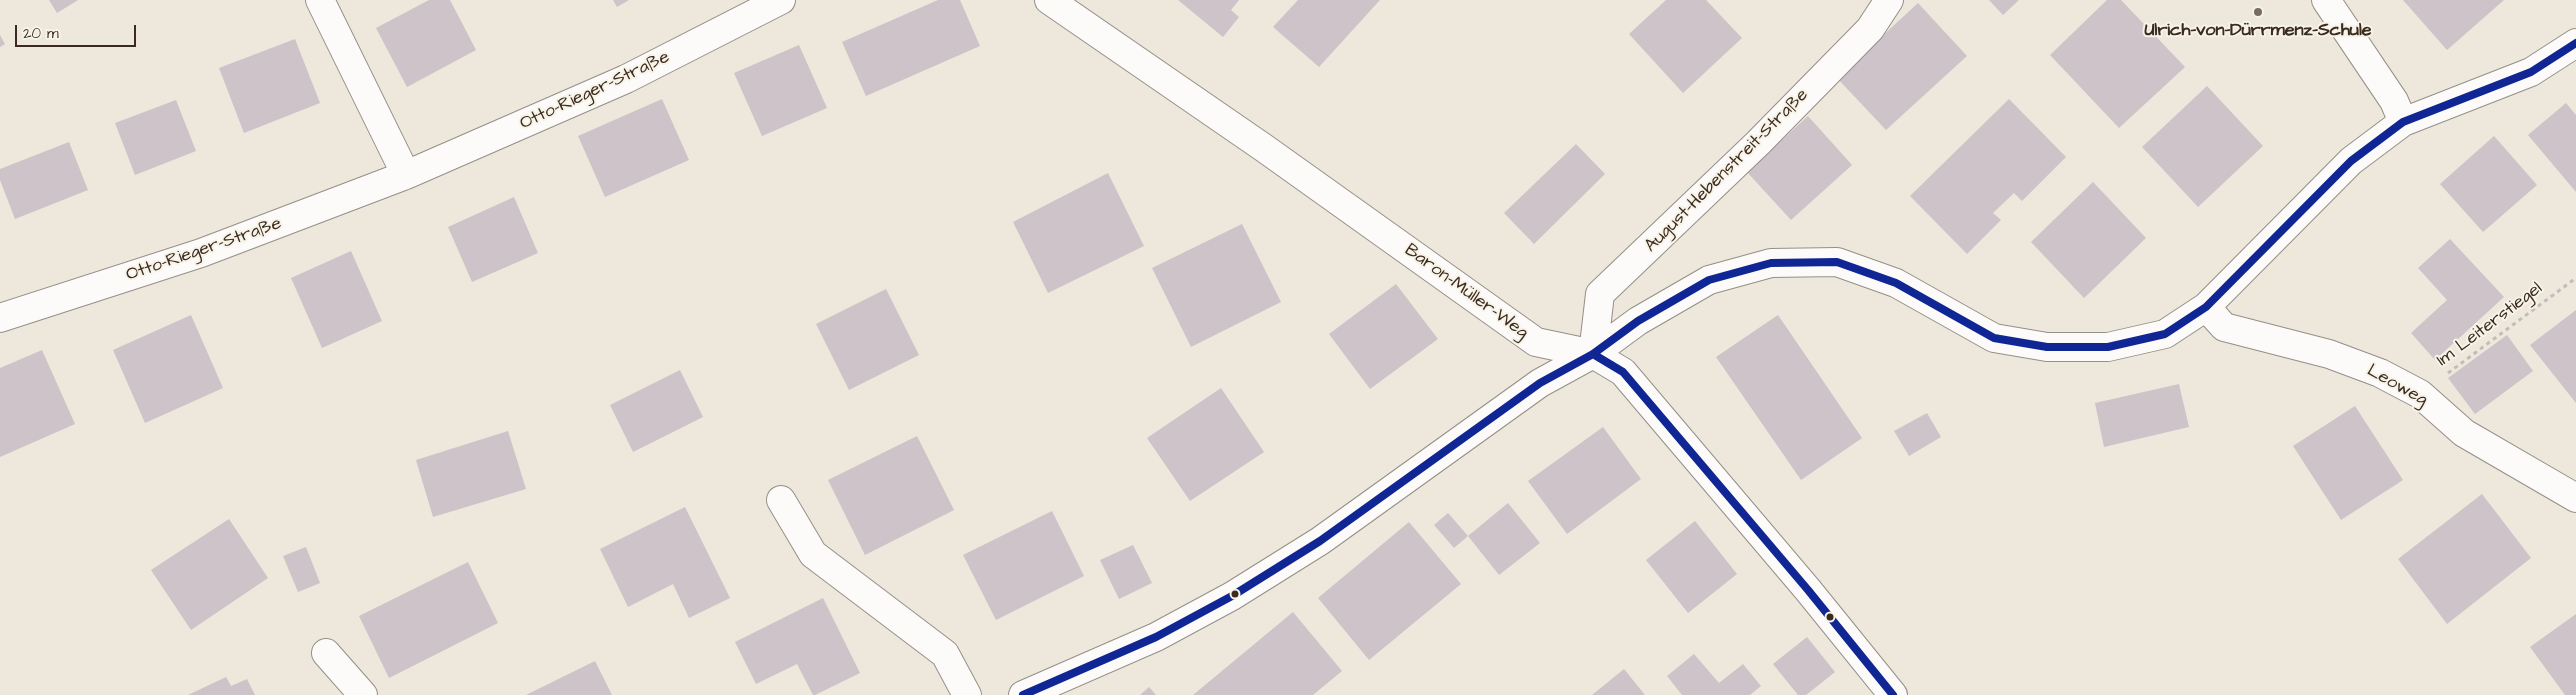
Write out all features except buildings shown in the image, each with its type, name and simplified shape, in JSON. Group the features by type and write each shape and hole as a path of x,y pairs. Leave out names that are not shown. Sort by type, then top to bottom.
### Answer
{"street":[{"path":"320,0 406,176"},
{"name":"Otto-Rieger-Straße","path":"0,318 201,253 406,176 626,79 781,0"},
{"name":"Baron-Müller-Weg","path":"1049,0 1264,148 1536,342 1592,354 1623,372 1808,590 1893,695"},
{"name":"August-Hebenstreit-Straße","path":"1592,354 1600,294 1758,143 1870,29 1889,0"},
{"path":"2326,0 2394,101 2403,122"},
{"path":"1023,695 1156,637 1232,596 1320,541 1540,383 1592,354 1638,321 1708,280 1771,262 1837,262 1896,283 1994,338 2047,347 2108,347 2166,334 2206,307 2351,161 2403,122 2531,72 2576,43"},
{"name":"Leoweg","path":"2206,307 2224,328 2329,354 2380,373 2420,394 2464,433 2576,498"},
{"path":"781,500 813,554 945,654 967,695"},
{"path":"326,653 363,695"}],"path":[{"name":"Im Leiterstiegel","path":"2420,394 2576,278"}],"transit line":[{"path":"1023,695 1156,637 1232,596 1320,541 1540,383 1593,354 1638,321 1709,280 1771,263 1837,262 1896,283 1994,338 2047,347 2108,347 2165,334 2206,307 2351,161 2403,122 2531,72 2576,43"},
{"path":"1593,354 1623,372 1808,590 1893,695"}],"place":[{"name":"Ulrich-von-Dürrmenz-Schule","path":"2258,12"}]}
